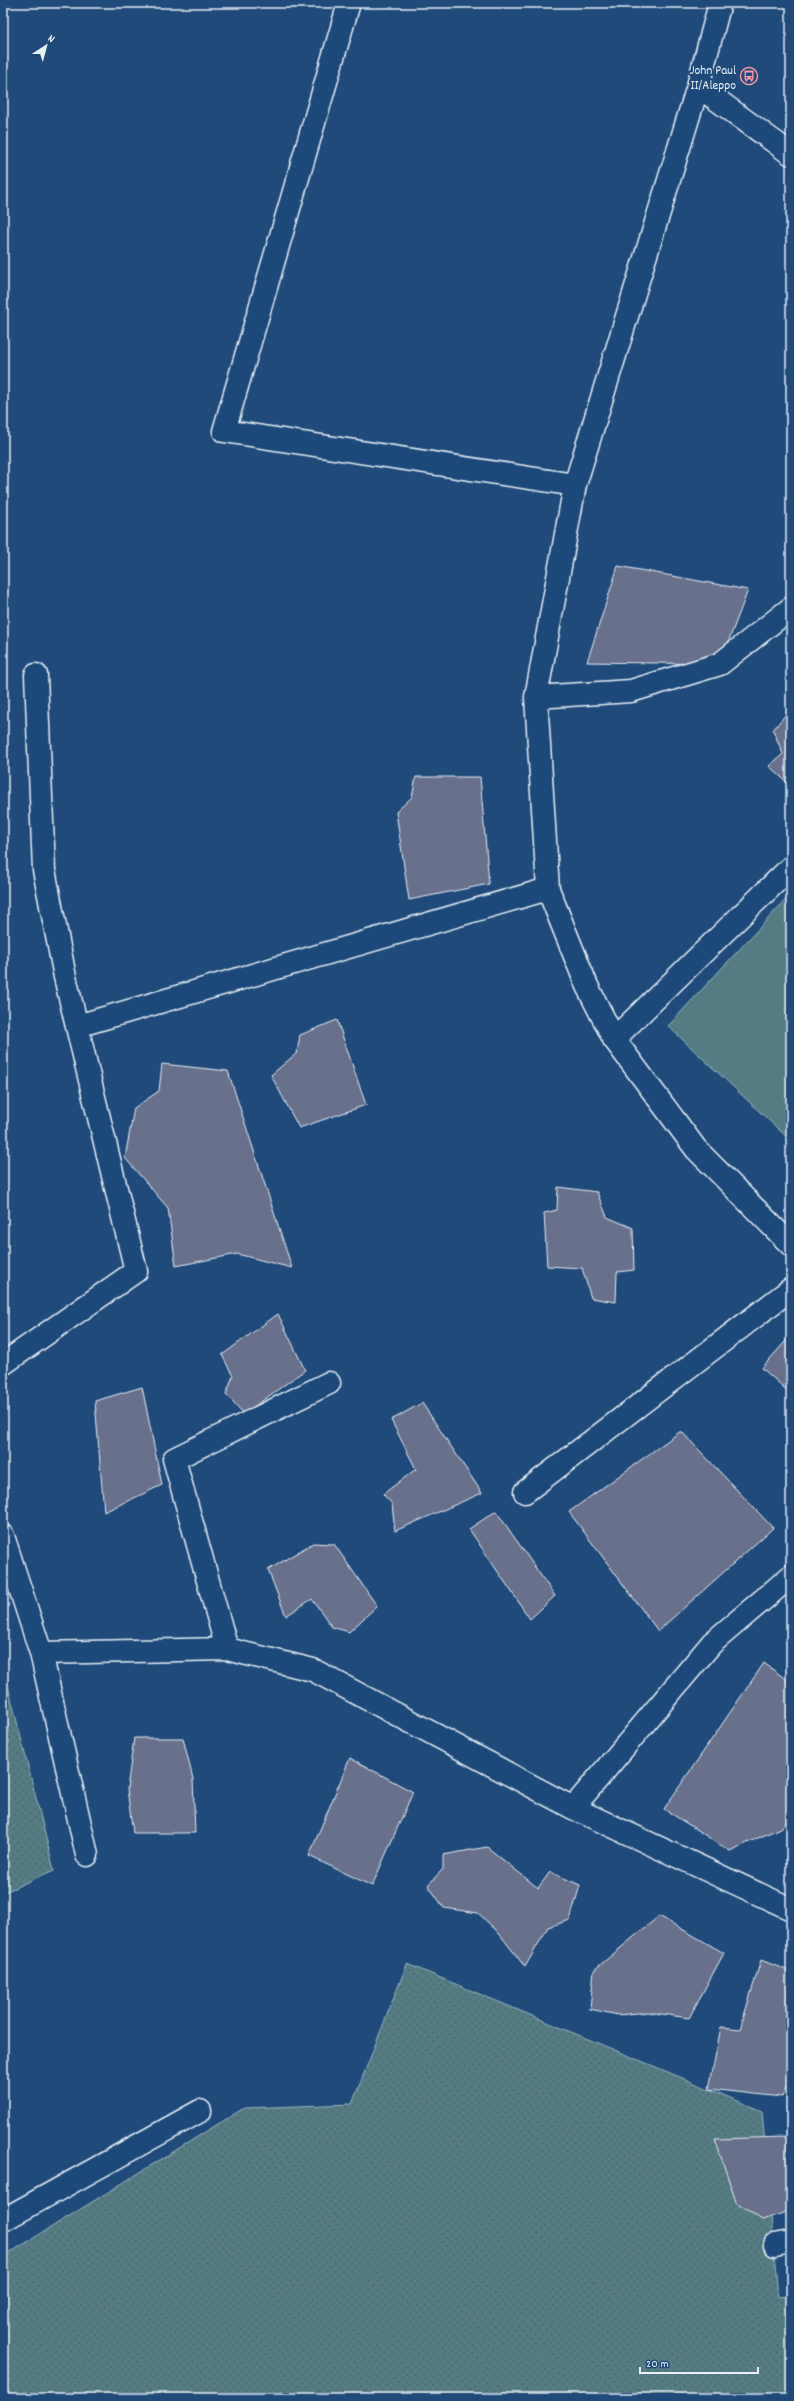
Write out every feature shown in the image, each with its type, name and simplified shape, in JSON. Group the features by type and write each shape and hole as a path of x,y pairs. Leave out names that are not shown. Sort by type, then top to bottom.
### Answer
{"street":[{"path":"349,3 224,431 575,485"},
{"path":"720,3 698,86 575,485 536,697 548,889 587,986 614,1039 696,1150 791,1245"},
{"path":"698,86 791,154"},
{"path":"536,697 631,691 720,664 791,608"},
{"path":"3,1364 136,1271 77,1026 44,870 36,675"},
{"path":"614,1039 791,867"},
{"path":"77,1026 548,889"},
{"path":"525,1492 791,1289"},
{"path":"227,1649 174,1459 329,1383"},
{"path":"3,1536 41,1653 87,1855"},
{"path":"574,1808 712,1643 791,1576"},
{"path":"41,1653 227,1649 313,1670 574,1808 791,1909"},
{"path":"3,2220 200,2111"}],"green space":[{"path":"791,894 791,1141 668,1026"},
{"path":"3,1666 54,1870 3,1893"},
{"path":"407,1964 762,2111 778,2297 791,2295 791,2398 3,2398 3,2257 244,2108 352,2104"}],"building":[{"path":"618,566 748,590 720,664 587,662"},
{"path":"791,708 791,786 769,766 783,754 773,730"},
{"path":"416,777 480,777 489,884 409,900 396,812 412,797"},
{"path":"337,1020 366,1105 299,1128 271,1075 297,1053 300,1035"},
{"path":"162,1064 228,1071 292,1268 237,1254 176,1266 168,1208 125,1158 134,1108 159,1091"},
{"path":"558,1187 597,1192 607,1217 633,1228 634,1270 617,1272 616,1302 591,1298 582,1268 547,1266 544,1213 557,1210"},
{"path":"278,1314 305,1370 244,1414 226,1394 233,1376 222,1355"},
{"path":"791,1335 791,1394 762,1368"},
{"path":"142,1387 162,1485 104,1512 95,1401"},
{"path":"422,1403 482,1493 395,1531 392,1504 383,1494 416,1469 391,1420"},
{"path":"681,1431 773,1528 658,1631 569,1512"},
{"path":"496,1511 555,1596 530,1619 469,1529"},
{"path":"313,1543 334,1544 377,1606 349,1632 332,1627 312,1599 286,1616 268,1570"},
{"path":"764,1663 791,1683 791,1786 786,1790 791,1794 791,1817 782,1827 730,1851 664,1809"},
{"path":"134,1738 183,1738 193,1779 195,1833 133,1833 127,1789"},
{"path":"350,1758 413,1792 372,1886 309,1856"},
{"path":"487,1847 538,1888 550,1872 580,1885 570,1920 548,1927 525,1967 498,1932 478,1913 444,1908 428,1885 443,1869 443,1855"},
{"path":"659,1916 724,1953 689,2018 648,2012 618,2015 590,2009 594,1970"},
{"path":"761,1960 791,1972 791,2075 782,2097 709,2089 721,2027 740,2029"},
{"path":"787,2137 791,2167 791,2195 786,2212 762,2220 736,2202 715,2139"}],"place":[{"name":"John Paul II/Aleppo","path":"749,76"}]}
